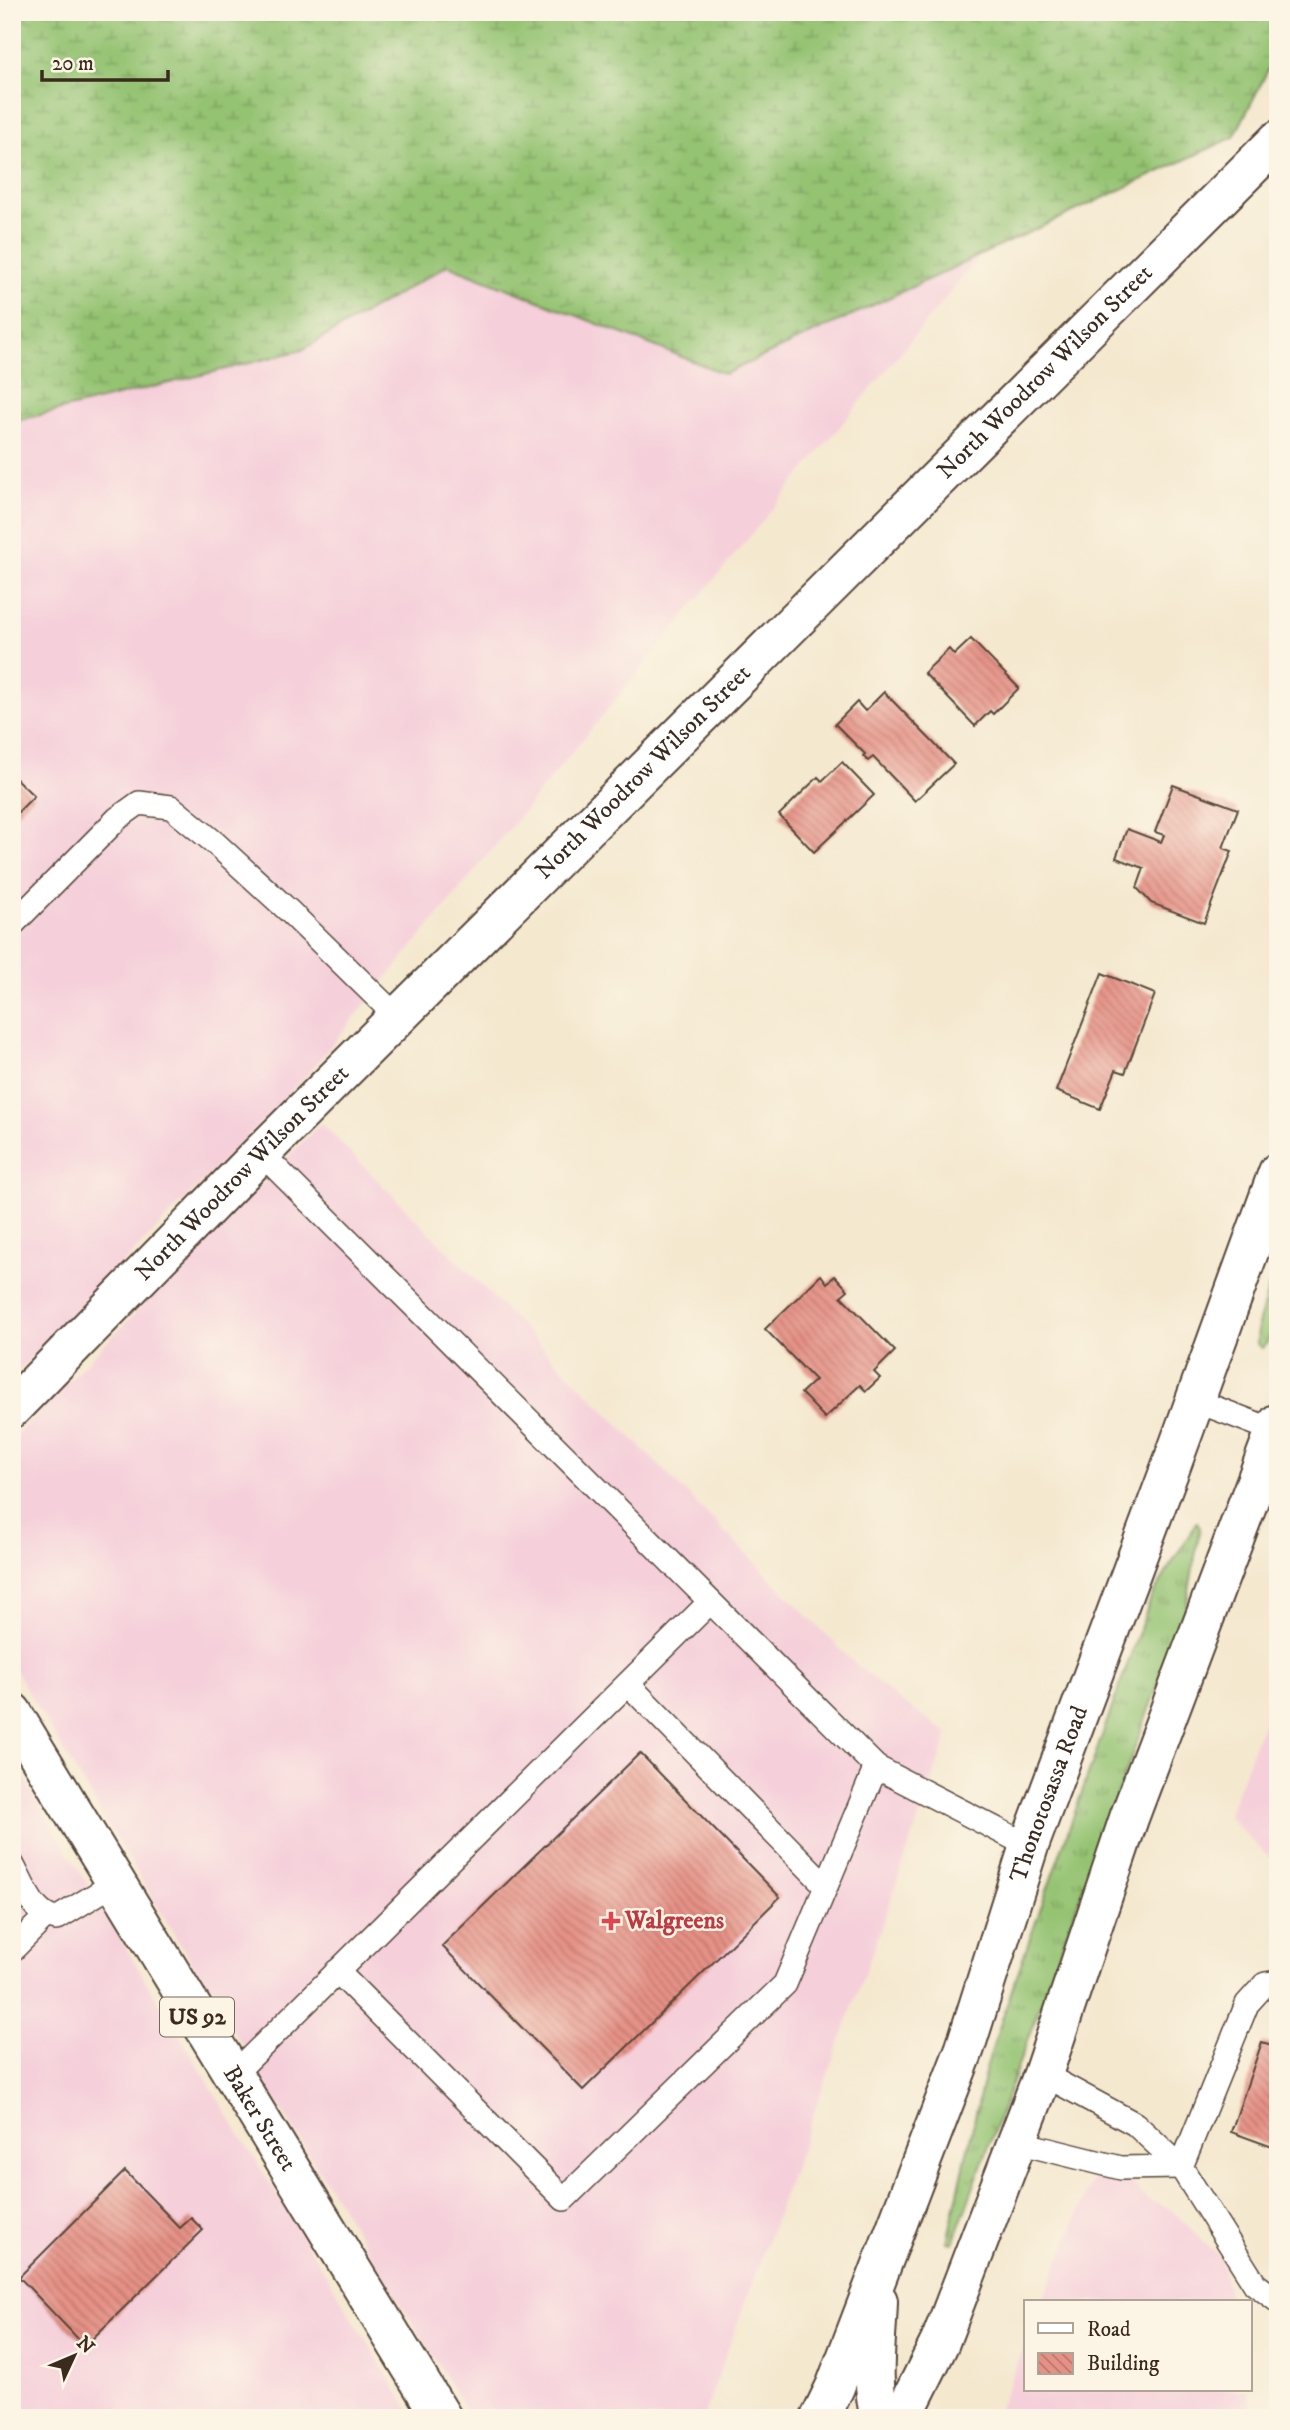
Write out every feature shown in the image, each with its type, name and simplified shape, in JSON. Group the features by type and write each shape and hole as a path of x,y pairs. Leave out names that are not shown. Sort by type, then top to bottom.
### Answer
{"main road":[{"name":"North Woodrow Wilson Street","path":"12,1408 261,1153 1278,140"},
{"name":"Thonotosassa Road","path":"820,2418 835,2387 965,2048 1029,1846 1278,1172"},
{"path":"902,2418 940,2342 1043,2074 1129,1818 1277,1429"},
{"name":"Baker Street","path":"12,1713 442,2418"},
{"path":"878,2274 876,2370 880,2418"}],"lane":[{"path":"12,925 118,818 139,803 171,807 215,843 290,912 397,1017"},
{"path":"261,1153 876,1767 1029,1846"},
{"path":"1194,1400 1277,1429"},
{"path":"233,2075 710,1602"},
{"path":"628,1684 826,1886"},
{"path":"337,1971 564,2199 785,1984 876,1767"},
{"path":"12,1864 36,1907 45,1917 56,1919 115,1883"},
{"path":"12,1950 45,1917"},
{"path":"1181,2167 1247,2004 1265,1984 1278,1982"},
{"path":"1043,2074 1135,2124 1181,2167 1255,2284 1278,2301"},
{"path":"1017,2142 1121,2168 1181,2167"}],"shaded area":[{"path":"980,256 307,1075 12,1377 12,422 302,350 447,265 725,374"},
{"path":"321,1123 852,1661 899,1700 948,1734 882,1925 703,2418 471,2418 12,1665 12,1439"},
{"path":"1278,1682 1278,1867 1228,1816"},
{"path":"12,1759 153,1993 414,2418 12,2418"},
{"path":"1103,2154 1148,2200 1170,2209 1221,2258 1230,2300 1043,2300"},
{"path":"1024,2348 1024,2392 1247,2392 1253,2418 995,2418"}],"green space":[{"path":"12,12 1278,12 1278,50 1234,137 725,374 448,265 302,350 12,422"},
{"path":"1278,1255 1278,1317 1270,1339 1262,1348 1257,1344 1258,1325"},
{"path":"1197,1522 1200,1528 1186,1608 953,2243 947,2242 986,2068 1013,1986 1151,1598"}],"building":[{"path":"971,639 1019,688 993,714 990,711 975,726 924,673 949,649 954,655"},
{"path":"884,692 954,764 915,801 873,757 868,761 863,756 865,754 835,724 857,702 865,711"},
{"path":"842,762 874,795 814,852 779,815 818,777 822,781"},
{"path":"12,775 34,796 12,818"},
{"path":"1173,785 1238,809 1223,848 1232,851 1204,923 1151,903 1137,888 1144,868 1116,858 1127,829 1161,842 1164,835 1155,832"},
{"path":"1102,973 1155,994 1125,1073 1116,1070 1100,1109 1056,1091"},
{"path":"821,1275 827,1283 835,1276 848,1290 841,1296 895,1351 874,1372 880,1378 866,1391 860,1385 825,1418 801,1393 815,1380 765,1329"},
{"name":"Walgreens","path":"640,1753 780,1897 583,2090 442,1946"},
{"path":"1262,2042 1278,2047 1278,2149 1231,2132"},
{"path":"125,2171 180,2228 191,2218 203,2230 85,2346 19,2277"}],"place":[{"name":"Walgreens","path":"611,1921"}]}
